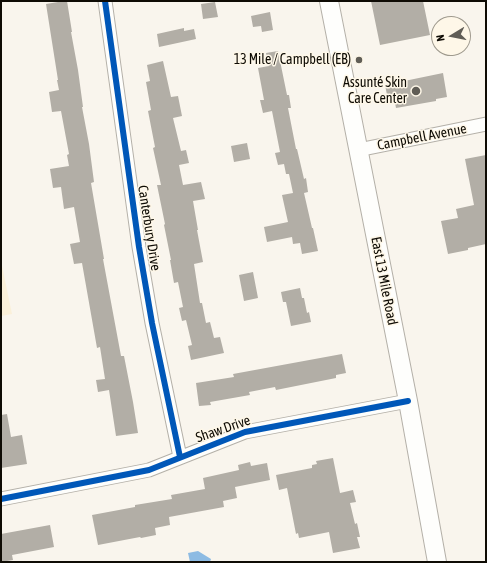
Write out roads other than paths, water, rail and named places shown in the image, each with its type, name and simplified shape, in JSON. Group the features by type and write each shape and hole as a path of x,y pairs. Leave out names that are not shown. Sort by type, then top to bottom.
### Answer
{"main road":[{"name":"East 13 Mile Road","path":"329,1 408,401 437,562"}],"street":[{"name":"Canterbury Drive","path":"105,1 138,247 180,457"},
{"name":"Campbell Avenue","path":"358,150 486,124"},
{"name":"Shaw Drive","path":"1,499 149,470 245,432 408,401"}],"water":[{"path":"198,551 211,559 210,562 190,562 188,553"}],"place":[{"name":"13 Mile / Campbell (EB)","path":"359,60"},
{"name":"Assunté Skin Care Center","path":"416,91"}]}
